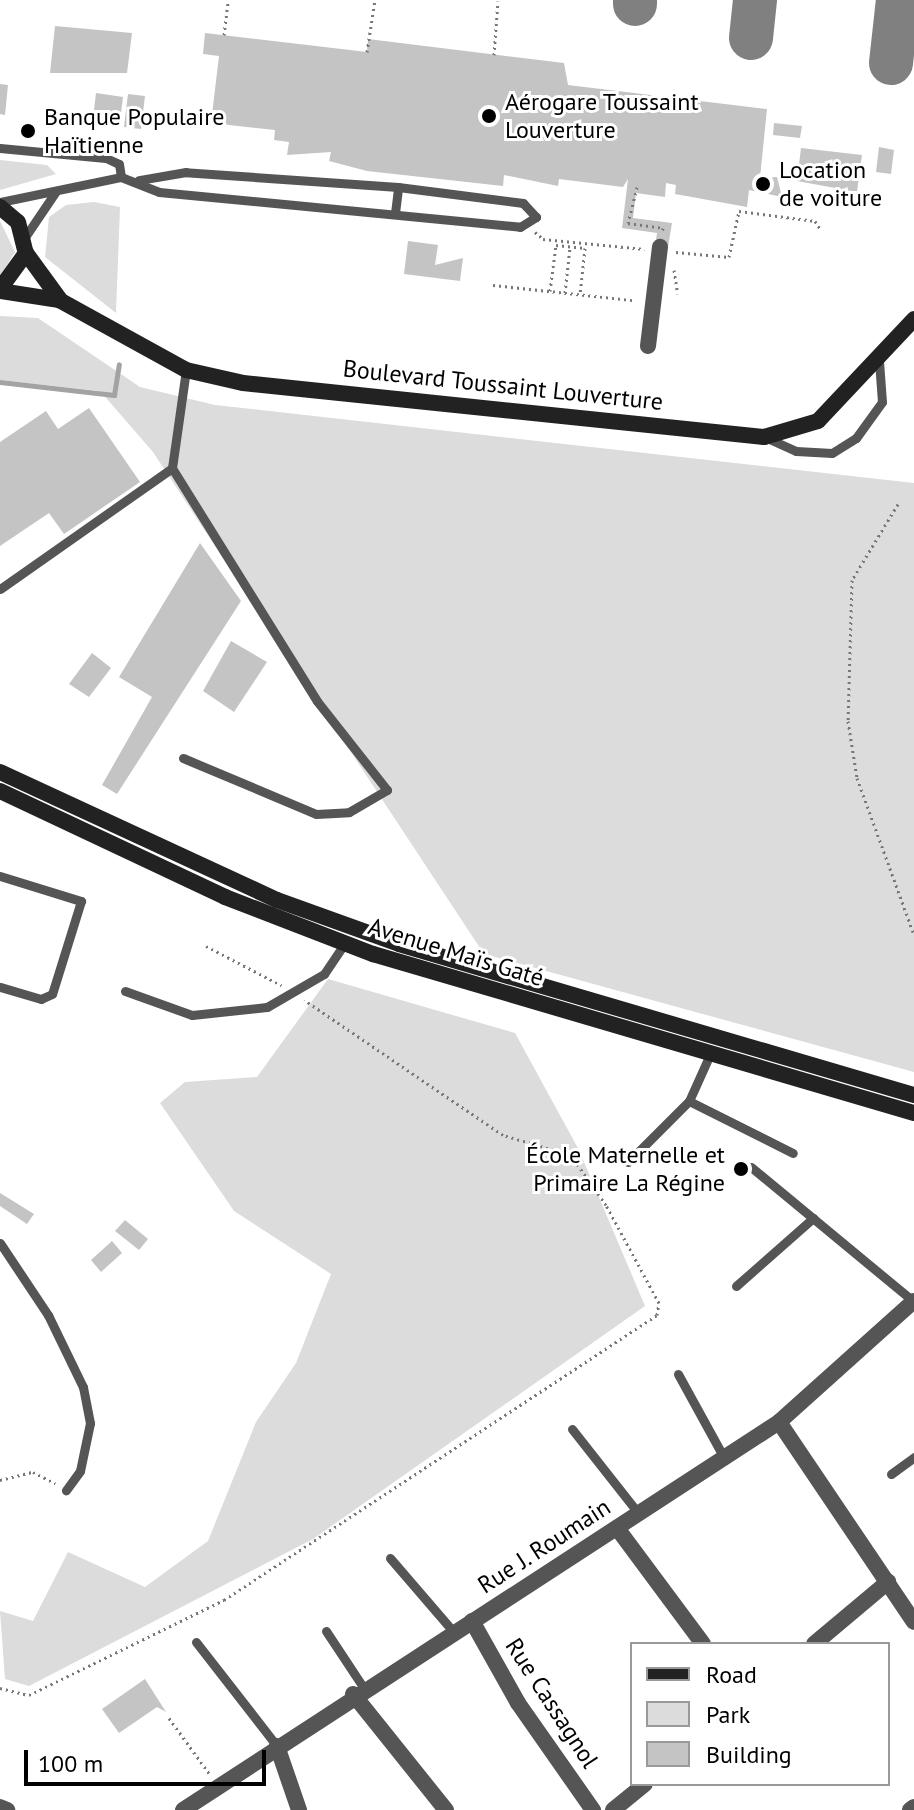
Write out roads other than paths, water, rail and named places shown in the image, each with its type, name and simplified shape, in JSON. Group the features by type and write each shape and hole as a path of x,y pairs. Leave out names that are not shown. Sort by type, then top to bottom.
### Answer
{"main road":[{"name":"Boulevard Toussaint Louverture","path":"0,204 61,301"},
{"path":"0,290 25,245"},
{"name":"Boulevard Toussaint Louverture","path":"0,290 61,301 186,370 243,383 764,437 818,421 879,361 914,319"},
{"name":"Avenue Maïs Gaté","path":"0,772 277,900 399,944 914,1095"},
{"name":"Avenue Maïs Gaté","path":"0,791 225,897 345,943 712,1050 914,1113"}],"street":[{"path":"648,346 660,247"},
{"name":"Rue J. Roumain","path":"183,1810 358,1691 617,1528 722,1454 779,1422 914,1301"},
{"path":"779,1422 914,1622"},
{"path":"617,1528 702,1642"},
{"path":"816,1642 888,1582"},
{"name":"Rue Cassagnol","path":"472,1621 518,1703 593,1810"},
{"path":"358,1691 446,1810"},
{"path":"277,1746 299,1810"},
{"path":"613,1810 643,1786"},
{"path":"0,1807 7,1810"}],"lane":[{"path":"0,148 106,158 119,164 121,177"},
{"path":"0,204 121,177 139,180 186,172 398,187 523,203 536,217 520,227 159,192 139,180"},
{"path":"395,213 398,187"},
{"path":"25,245 56,191"},
{"path":"764,437 796,451 832,453 856,438 882,402 879,361"},
{"path":"183,758 316,814 349,812 387,790 317,701 172,468 186,370"},
{"path":"0,589 172,468"},
{"path":"0,876 81,901 52,994 41,999 0,987"},
{"path":"125,991 192,1015 220,1017 294,993 324,974 345,943"},
{"path":"628,1162 689,1101 712,1050"},
{"path":"689,1101 793,1153"},
{"path":"751,1167 914,1301"},
{"path":"736,1286 813,1218"},
{"path":"0,1243 48,1315 83,1387 90,1423 80,1471 66,1490"},
{"path":"678,1374 722,1454"},
{"path":"572,1429 638,1513"},
{"path":"891,1474 914,1457"},
{"path":"390,1558 452,1630"},
{"path":"326,1631 358,1691"},
{"path":"196,1642 277,1746"}],"waterway":[{"path":"0,382 114,395 119,364"}],"place":[{"name":"Aérogare Toussaint Louverture","path":"489,116"},
{"name":"Banque Populaire Haïtienne","path":"28,131"},
{"name":"Location de voiture","path":"763,184"},
{"name":"École Maternelle et Primaire La Régine","path":"741,1169"}]}
